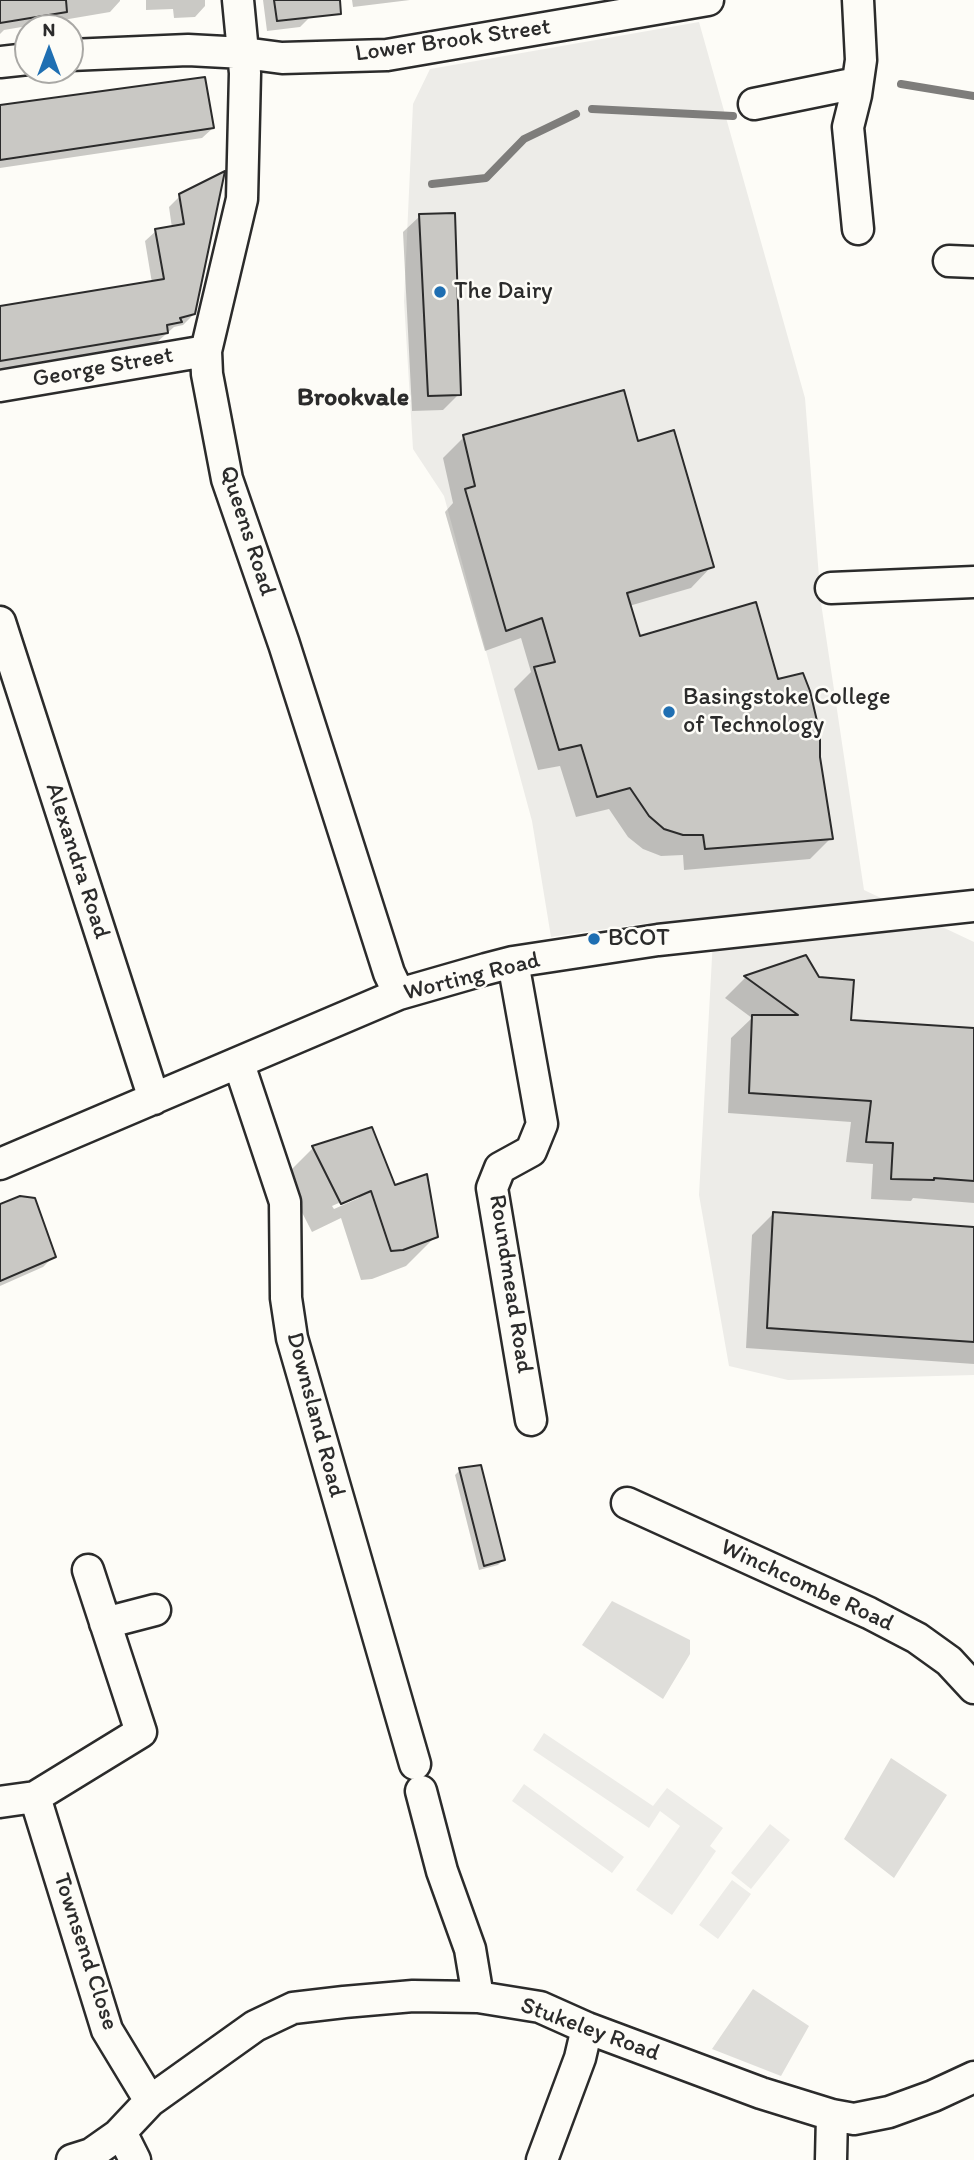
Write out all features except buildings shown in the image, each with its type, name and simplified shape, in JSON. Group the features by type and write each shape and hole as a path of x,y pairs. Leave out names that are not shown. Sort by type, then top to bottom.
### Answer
{"street":[{"name":"Queens Road","path":"237,0 244,53 242,200 206,351 207,374 228,479 284,643 389,974 399,994"},
{"name":"Lower Brook Street","path":"84,54 188,50 282,58 387,55 708,0"},
{"path":"858,0 861,60 848,127 858,229"},
{"path":"754,104 857,83"},
{"name":"George Street","path":"0,386 206,351"},
{"path":"831,588 974,582"},
{"name":"Alexandra Road","path":"0,622 154,1099"},
{"name":"Worting Road","path":"0,1164 421,986 513,962 658,940 974,906"},
{"name":"Roundmead Road","path":"513,962 542,1124 531,1151 500,1168 492,1188 531,1420"},
{"name":"Downsland Road","path":"239,1064 285,1202 286,1298 292,1338 442,1871 470,1949 478,1997"},
{"name":"Winchcombe Road","path":"627,1503 917,1638 949,1661 973,1684"},
{"path":"0,1802 35,1797 141,1732 88,1570"},
{"path":"105,1623 155,1610"},
{"name":"Townsend Close","path":"35,1797 107,2030 150,2101"},
{"name":"Stukeley Road","path":"72,2160 92,2154 118,2135 150,2101 255,2026 293,2008 414,1996 478,1997 540,2007 587,2028 761,2093 854,2119 889,2112 974,2077"},
{"path":"542,2160 580,2058 587,2028"},
{"path":"831,2160 832,2115"},
{"path":"118,2135 126,2142 135,2160"}],"shaded area":[{"name":"Basingstoke College of Technology","path":"699,22 805,398 821,603 864,890 974,942 974,1375 788,1380 729,1366 699,1195 714,921 640,924 551,937 532,821 444,496 413,449 404,301 413,104 430,69"},
{"path":"612,1601 690,1640 690,1654 663,1699 582,1645"},
{"path":"544,1733 653,1806 667,1788 723,1828 710,1846 716,1851 672,1915 636,1890 680,1826 660,1811 649,1828 533,1750"},
{"path":"891,1758 947,1795 894,1878 844,1839"},
{"path":"524,1784 624,1857 612,1873 512,1801"},
{"path":"770,1824 790,1840 751,1889 731,1873"},
{"path":"732,1880 751,1894 718,1939 699,1925"},
{"path":"753,1989 809,2026 781,2076 712,2049"}],"waterway":[{"path":"901,84 974,96"},
{"path":"592,109 733,116"},
{"path":"432,184 486,178 524,139 576,114"}],"place":[{"name":"The Dairy","path":"440,292"},
{"name":"Basingstoke College of Technology","path":"669,712"},
{"name":"BCOT","path":"594,939"}],"district":[{"name":"Brookvale","path":"353,398"}]}
